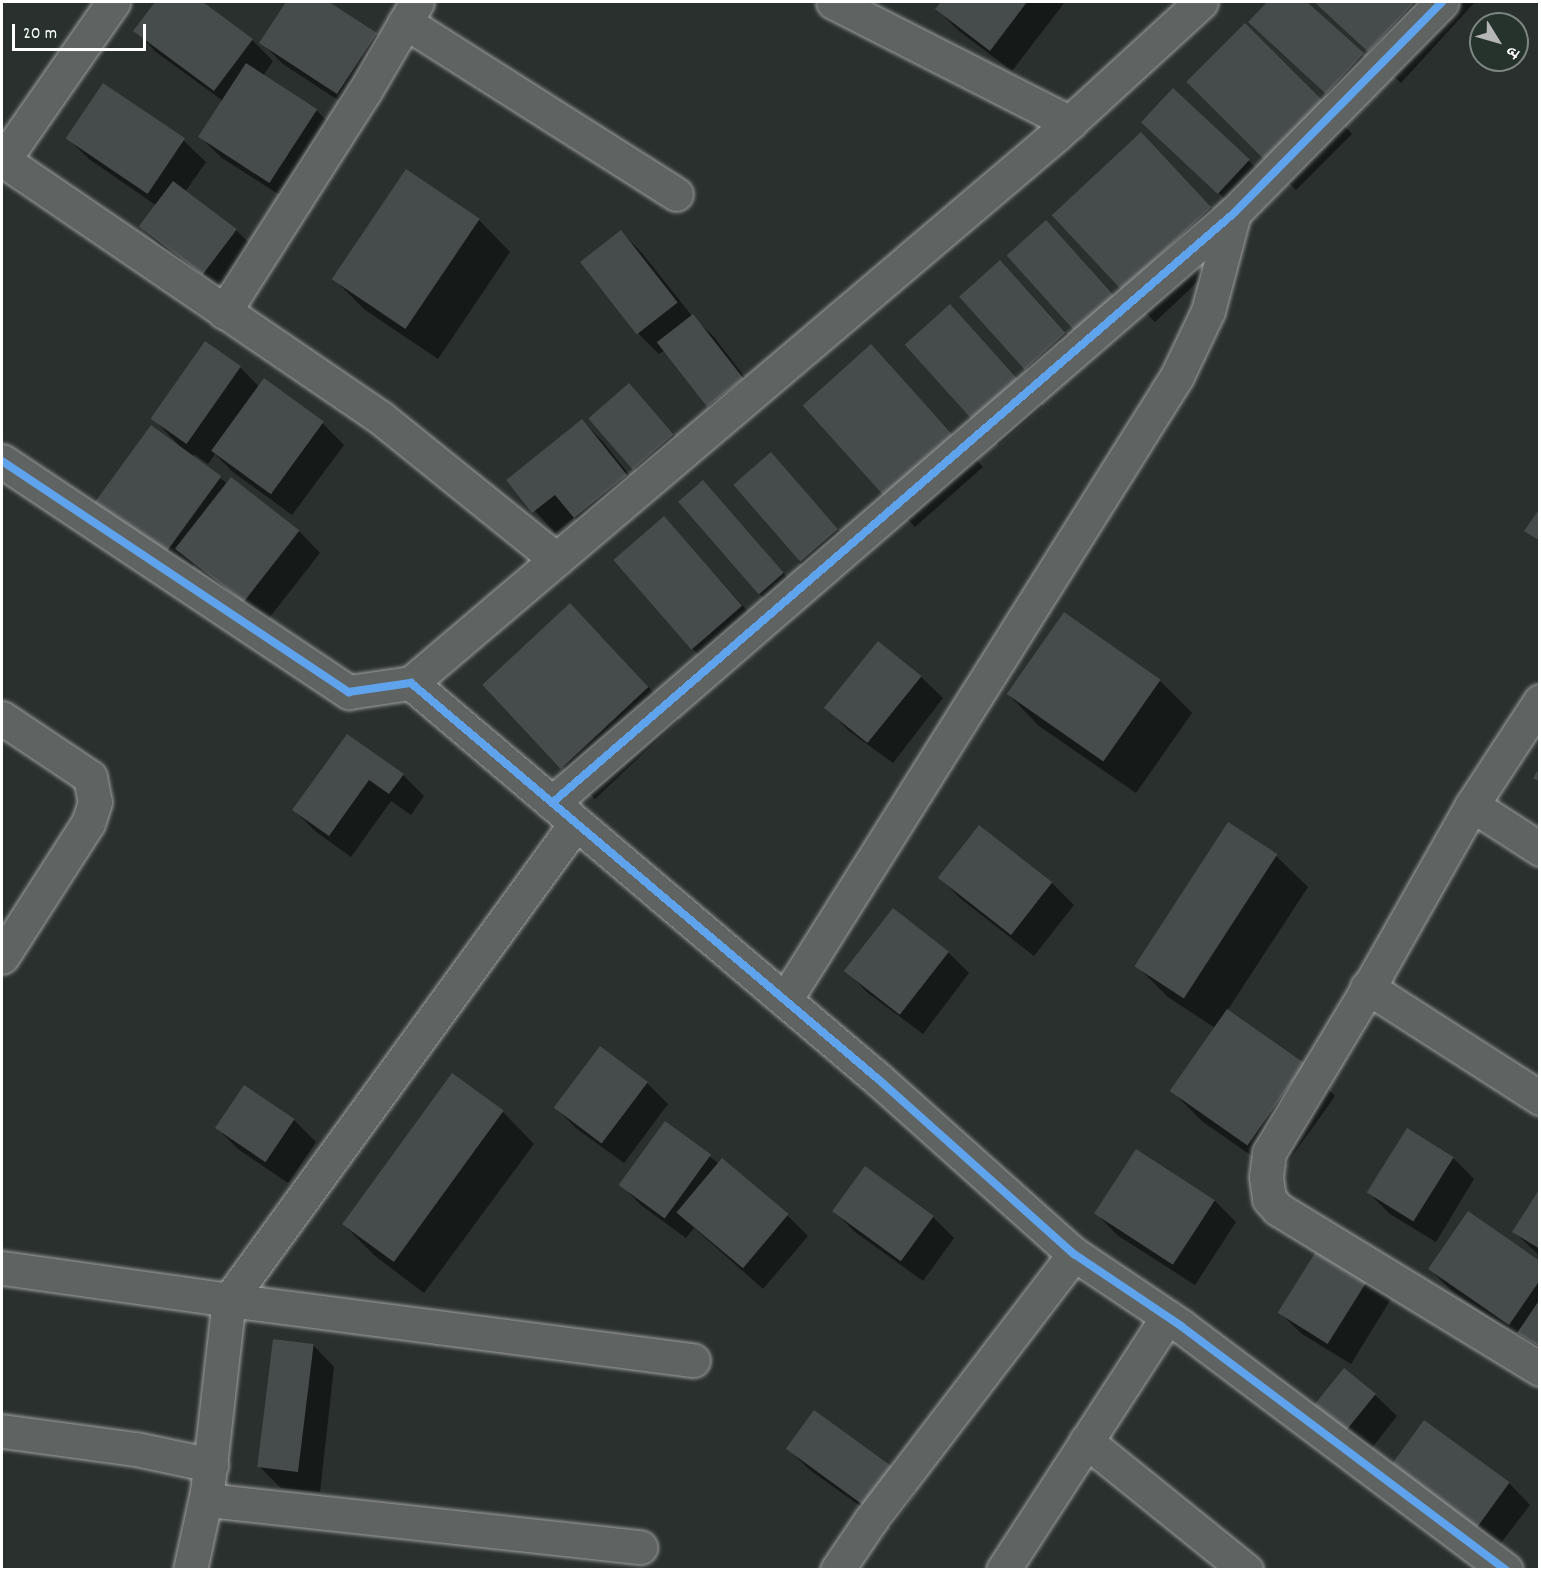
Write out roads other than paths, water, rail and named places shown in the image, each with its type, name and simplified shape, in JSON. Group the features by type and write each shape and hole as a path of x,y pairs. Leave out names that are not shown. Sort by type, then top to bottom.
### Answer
{"street":[{"path":"112,2 2,161 381,418 556,559"},
{"path":"833,2 1070,123"},
{"path":"2,461 349,692 411,683 1070,123 1201,2"},
{"path":"190,1569 206,1500 229,1300 564,813 1234,213 1442,2"},
{"path":"224,312 365,91 411,12 676,194"},
{"path":"785,1000 1177,376 1208,311 1234,213"},
{"path":"411,683 878,1079 1074,1254 1167,1317 1506,1569"},
{"path":"1539,701 1472,805 1269,1153 1266,1177 1269,1199 1278,1209 1539,1369"},
{"path":"2,718 90,777 95,802 88,823 2,957"},
{"path":"1472,805 1539,849"},
{"path":"1367,987 1539,1098"},
{"path":"837,1569 870,1521 1074,1254"},
{"path":"2,1268 693,1360"},
{"path":"1003,1569 1167,1317"},
{"path":"2,1431 136,1449 211,1465"},
{"path":"1086,1441 1246,1569"},
{"path":"206,1500 640,1547"}]}
